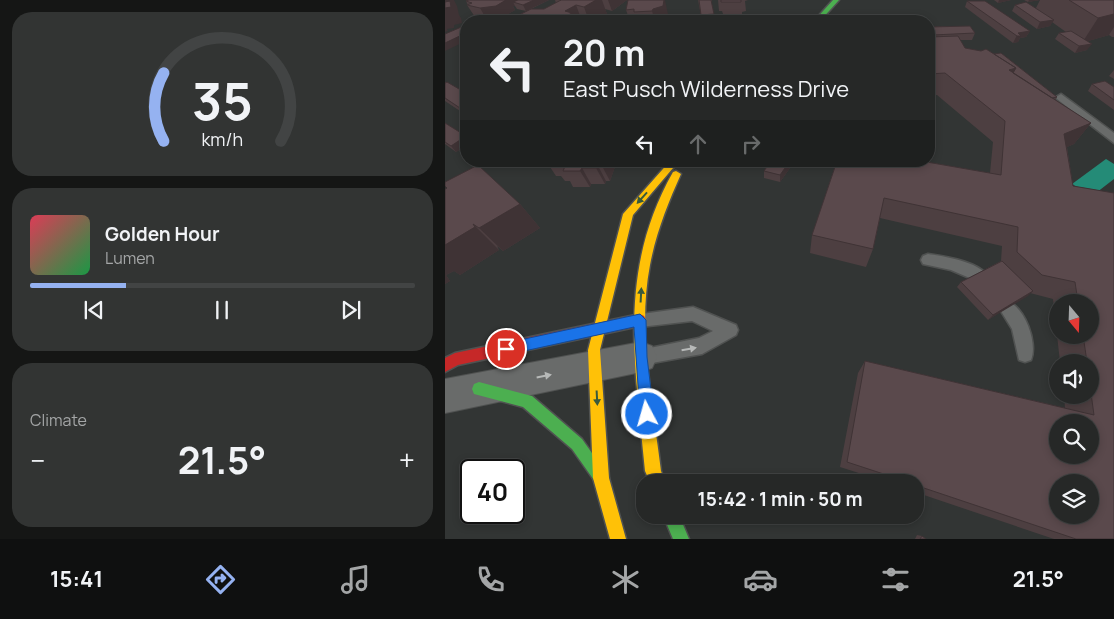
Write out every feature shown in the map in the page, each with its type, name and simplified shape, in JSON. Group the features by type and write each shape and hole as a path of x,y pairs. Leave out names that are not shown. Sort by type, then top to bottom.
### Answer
{"street":[{"path":"822,15 836,0"},
{"path":"618,539 601,478 594,350 628,214 670,167"},
{"path":"654,474 641,357 642,280 658,212 679,167"},
{"path":"445,366 455,359 640,320"},
{"path":"445,396 641,357"},
{"path":"479,389 527,401 577,444 601,478"},
{"path":"675,524 681,539"}],"lane":[{"path":"1061,97 1114,139"},
{"path":"928,260 953,264 979,276"},
{"path":"1007,308 1018,321 1024,336 1025,354"},
{"path":"640,320 693,314 730,330 702,346 641,357"}],"shaded area":[{"path":"1106,159 1114,164 1114,179 1092,196 1072,184"}],"building":[{"path":"506,0 496,6 480,8 467,5 472,3 466,1"},
{"path":"518,0 534,0 523,5 513,2"},
{"path":"561,0 596,0 584,7 576,5 565,11 572,13 568,15 519,15 531,9 544,9"},
{"path":"628,0 664,0 663,6 652,11 634,12 634,9 626,10"},
{"path":"699,0 711,0 714,14 701,15"},
{"path":"721,0 741,0 741,2 721,2"},
{"path":"1069,0 1114,0 1114,14 1098,18"},
{"path":"450,1 451,7 445,8 445,2"},
{"path":"967,1 985,1 1030,31 1018,33 1021,36 1017,36"},
{"path":"1026,2 1054,20 1040,22 1015,5"},
{"path":"970,26 975,33 935,35 935,27"},
{"path":"460,28 460,36 445,43 445,34"},
{"path":"1071,31 1092,44 1079,46 1059,33"},
{"path":"958,36 965,48 981,51 986,49 1016,68 1009,70 1091,123 1064,134 1073,186 1114,193 1114,539 1076,539 924,488 924,474 884,474 847,462 865,361 1090,414 1049,414 1049,464 1099,464 1099,414 1094,414 1092,404 1099,404 1099,354 1086,354 1084,344 1099,344 1099,294 1077,294 1075,282 1042,275 1017,252 1018,227 884,198 873,249 812,235 835,167 935,167 935,163 1001,175 1005,121 945,73 935,74 935,37"},
{"path":"1001,53 1057,97 1052,98 1013,73 1016,68 994,54"},
{"path":"1105,81 1114,87 1114,100 1092,84"},
{"path":"447,82 460,90 460,108 445,98 445,83"},
{"path":"445,123 460,132 460,140 451,146 445,142"},
{"path":"474,167 480,167 520,204 479,228 473,224 475,227 445,245 445,189 447,188 445,182"},
{"path":"565,167 596,167 582,168 580,171 563,171"},
{"path":"767,167 786,167 780,175 764,171"},
{"path":"1002,261 1033,291 993,315 961,282"}],"traffic: fast":[{"path":"822,15 836,0"},
{"path":"479,389 527,401 577,444 601,478"},
{"path":"675,524 681,539"}],"traffic: slow":[{"path":"618,539 601,478 594,350 628,214 670,167"},
{"path":"654,474 642,376 639,327 640,303 644,266 651,239 676,174"}],"traffic: jam":[{"path":"445,366 455,359 640,320"}],"route":[{"path":"506,349 640,320 641,357 647,414"}]}
